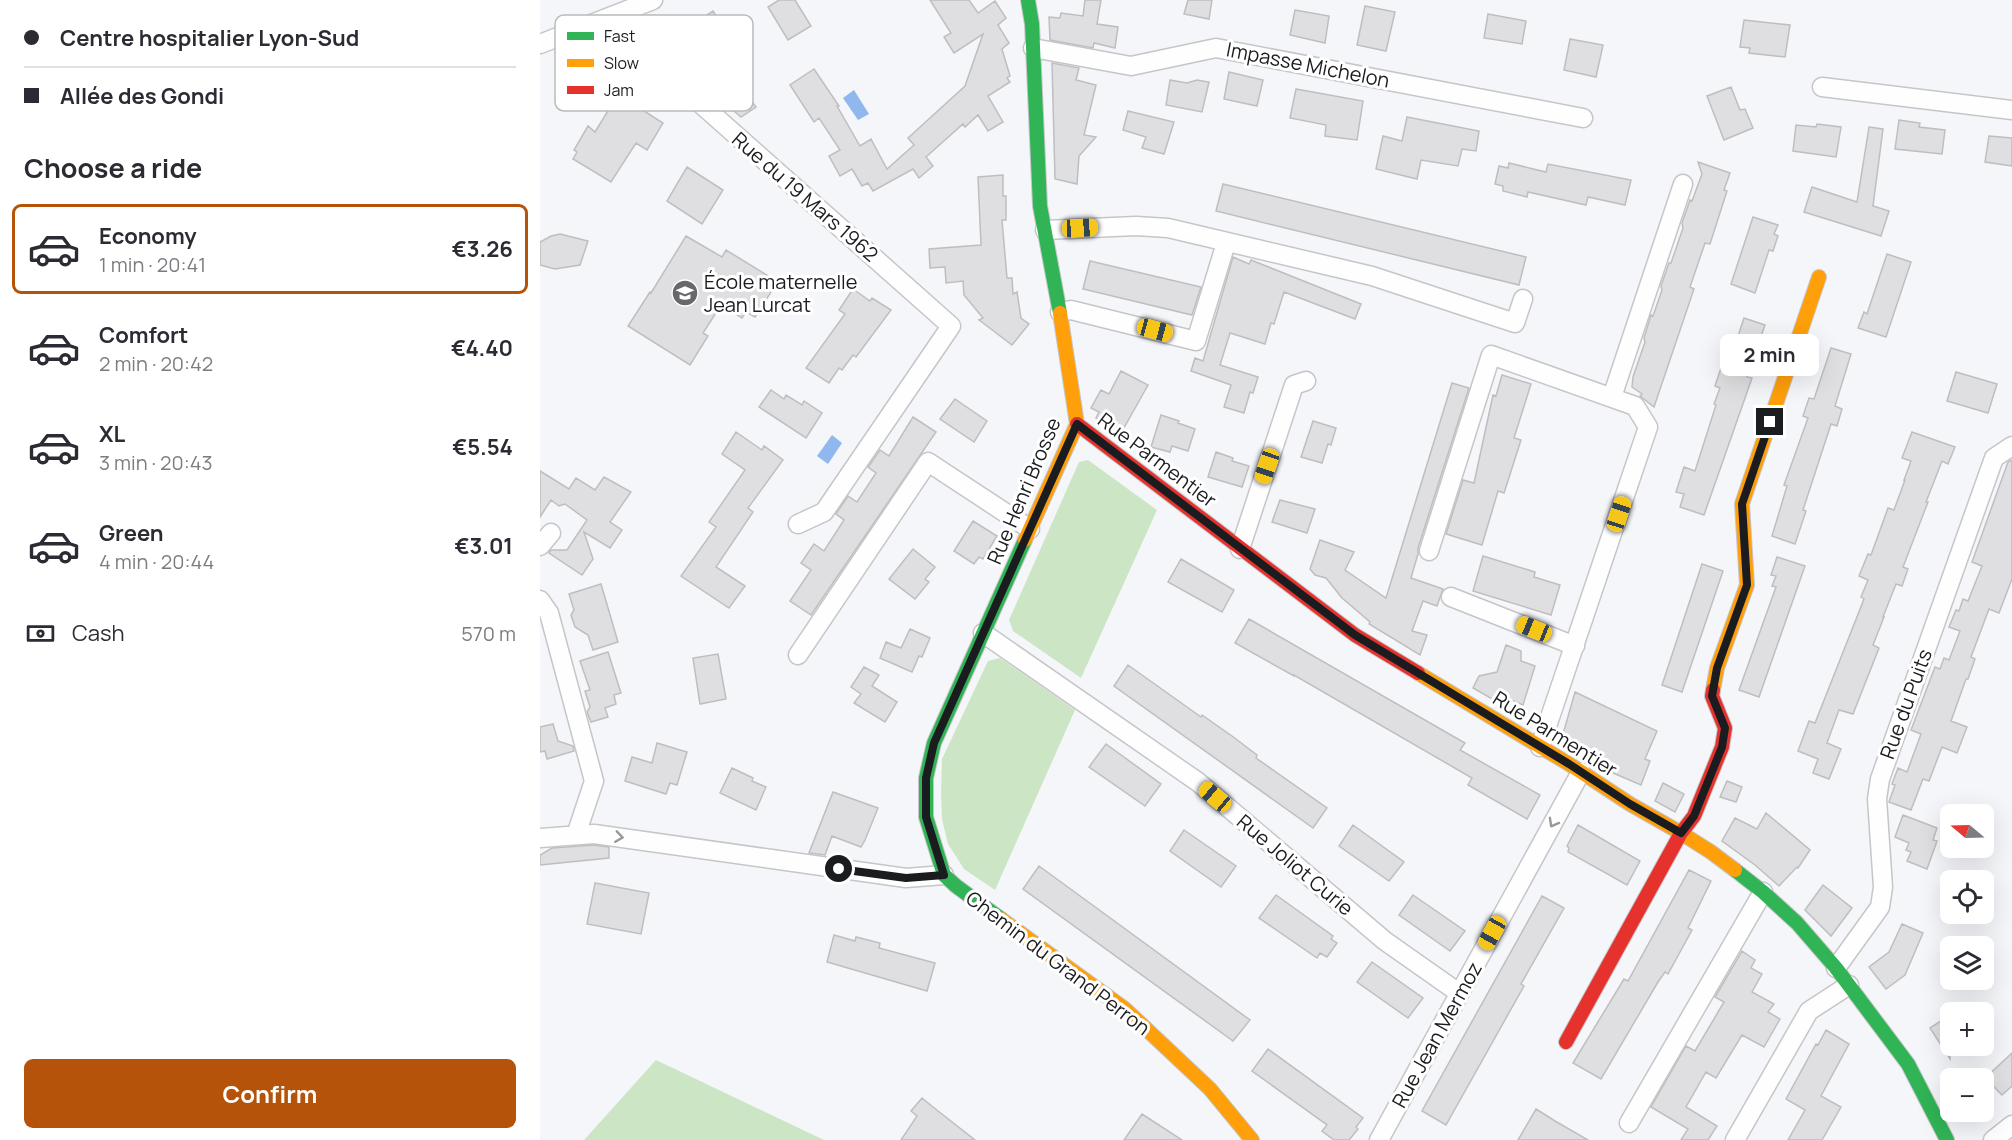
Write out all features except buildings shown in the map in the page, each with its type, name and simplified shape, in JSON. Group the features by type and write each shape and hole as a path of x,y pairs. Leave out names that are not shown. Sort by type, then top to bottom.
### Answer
{"street":[{"path":"615,15 653,0"},
{"name":"Rue Henri Brosse","path":"944,875 926,817 926,778 934,743 1077,424 1066,343 1040,206 1033,48 1028,0"},
{"path":"540,44 555,38"},
{"name":"Impasse Michelon","path":"1033,48 1131,66 1216,48 1583,118"},
{"path":"1822,87 2012,110"},
{"name":"Rue du 19 Mars 1962","path":"709,111 951,326 824,512 798,524"},
{"path":"1612,397 1683,184"},
{"path":"1045,231 1136,226 1167,228 1372,276 1515,323 1523,298"},
{"path":"1060,312 1071,310 1196,341 1226,243"},
{"path":"1566,1042 1681,833 1694,816 1722,747 1725,728 1712,696 1717,668 1747,585 1742,504 1819,277"},
{"path":"1429,551 1491,356 1635,406 1648,427 1540,747"},
{"path":"1240,549 1294,384 1306,381"},
{"name":"Rue Parmentier","path":"1077,424 1355,635 1681,833 1711,852 1763,892 1797,922 1836,968 1908,1064 1947,1140"},
{"name":"Rue du Puits","path":"1836,968 1880,907 1883,887 1877,799 1880,778 1994,458 2012,446"},
{"path":"798,655 928,462 1030,529"},
{"path":"1451,597 1575,646"},
{"path":"540,600 549,613 594,780 576,835"},
{"name":"Rue Joliot Curie","path":"983,633 1198,782 1385,941 1459,993"},
{"name":"Rue Jean Mermoz","path":"1379,1140 1581,772"},
{"path":"540,838 594,834 906,878 944,875"},
{"name":"Chemin du Grand Perron","path":"944,875 1125,1010 1210,1089 1252,1140"},
{"path":"1629,1123 1763,892"},
{"path":"1735,1140 1809,1011 1849,985"},
{"path":"1994,1140 2011,1127"}],"green space":[{"path":"1088,460 1157,510 1081,678 1013,631 1009,620 1079,462"},
{"path":"1000,658 1075,710 995,890 964,869 948,844 942,819 941,793 942,759 988,661"},
{"path":"656,1060 824,1140 584,1140"}],"water":[{"path":"854,90 869,114 858,120 843,98"},
{"path":"832,435 842,443 828,464 817,456"}],"traffic: fast":[{"path":"1028,0 1032,24 1040,206 1060,313"},
{"path":"1001,919 944,875 926,817 926,778 934,743 1025,540"},
{"path":"1735,870 1797,923 1836,968 1908,1064 1947,1140"}],"traffic: slow":[{"path":"1713,690 1717,668 1747,585 1742,504 1819,277"},
{"path":"1025,540 1077,424 1060,313"},
{"path":"1418,673 1681,833 1735,870"},
{"path":"1001,919 1125,1009 1210,1089 1252,1140"}],"traffic: jam":[{"path":"1077,424 1355,635 1418,673"},
{"path":"1566,1042 1681,833 1694,816 1722,747 1725,728 1712,696 1713,690"}],"place":[{"name":"École maternelle Jean Lurcat","path":"685,293"}],"route":[{"path":"839,869 906,878 944,875 926,817 926,778 934,743 1077,424 1355,635 1681,833 1694,816 1722,747 1725,728 1712,696 1717,668 1747,585 1742,504 1770,422"}]}
